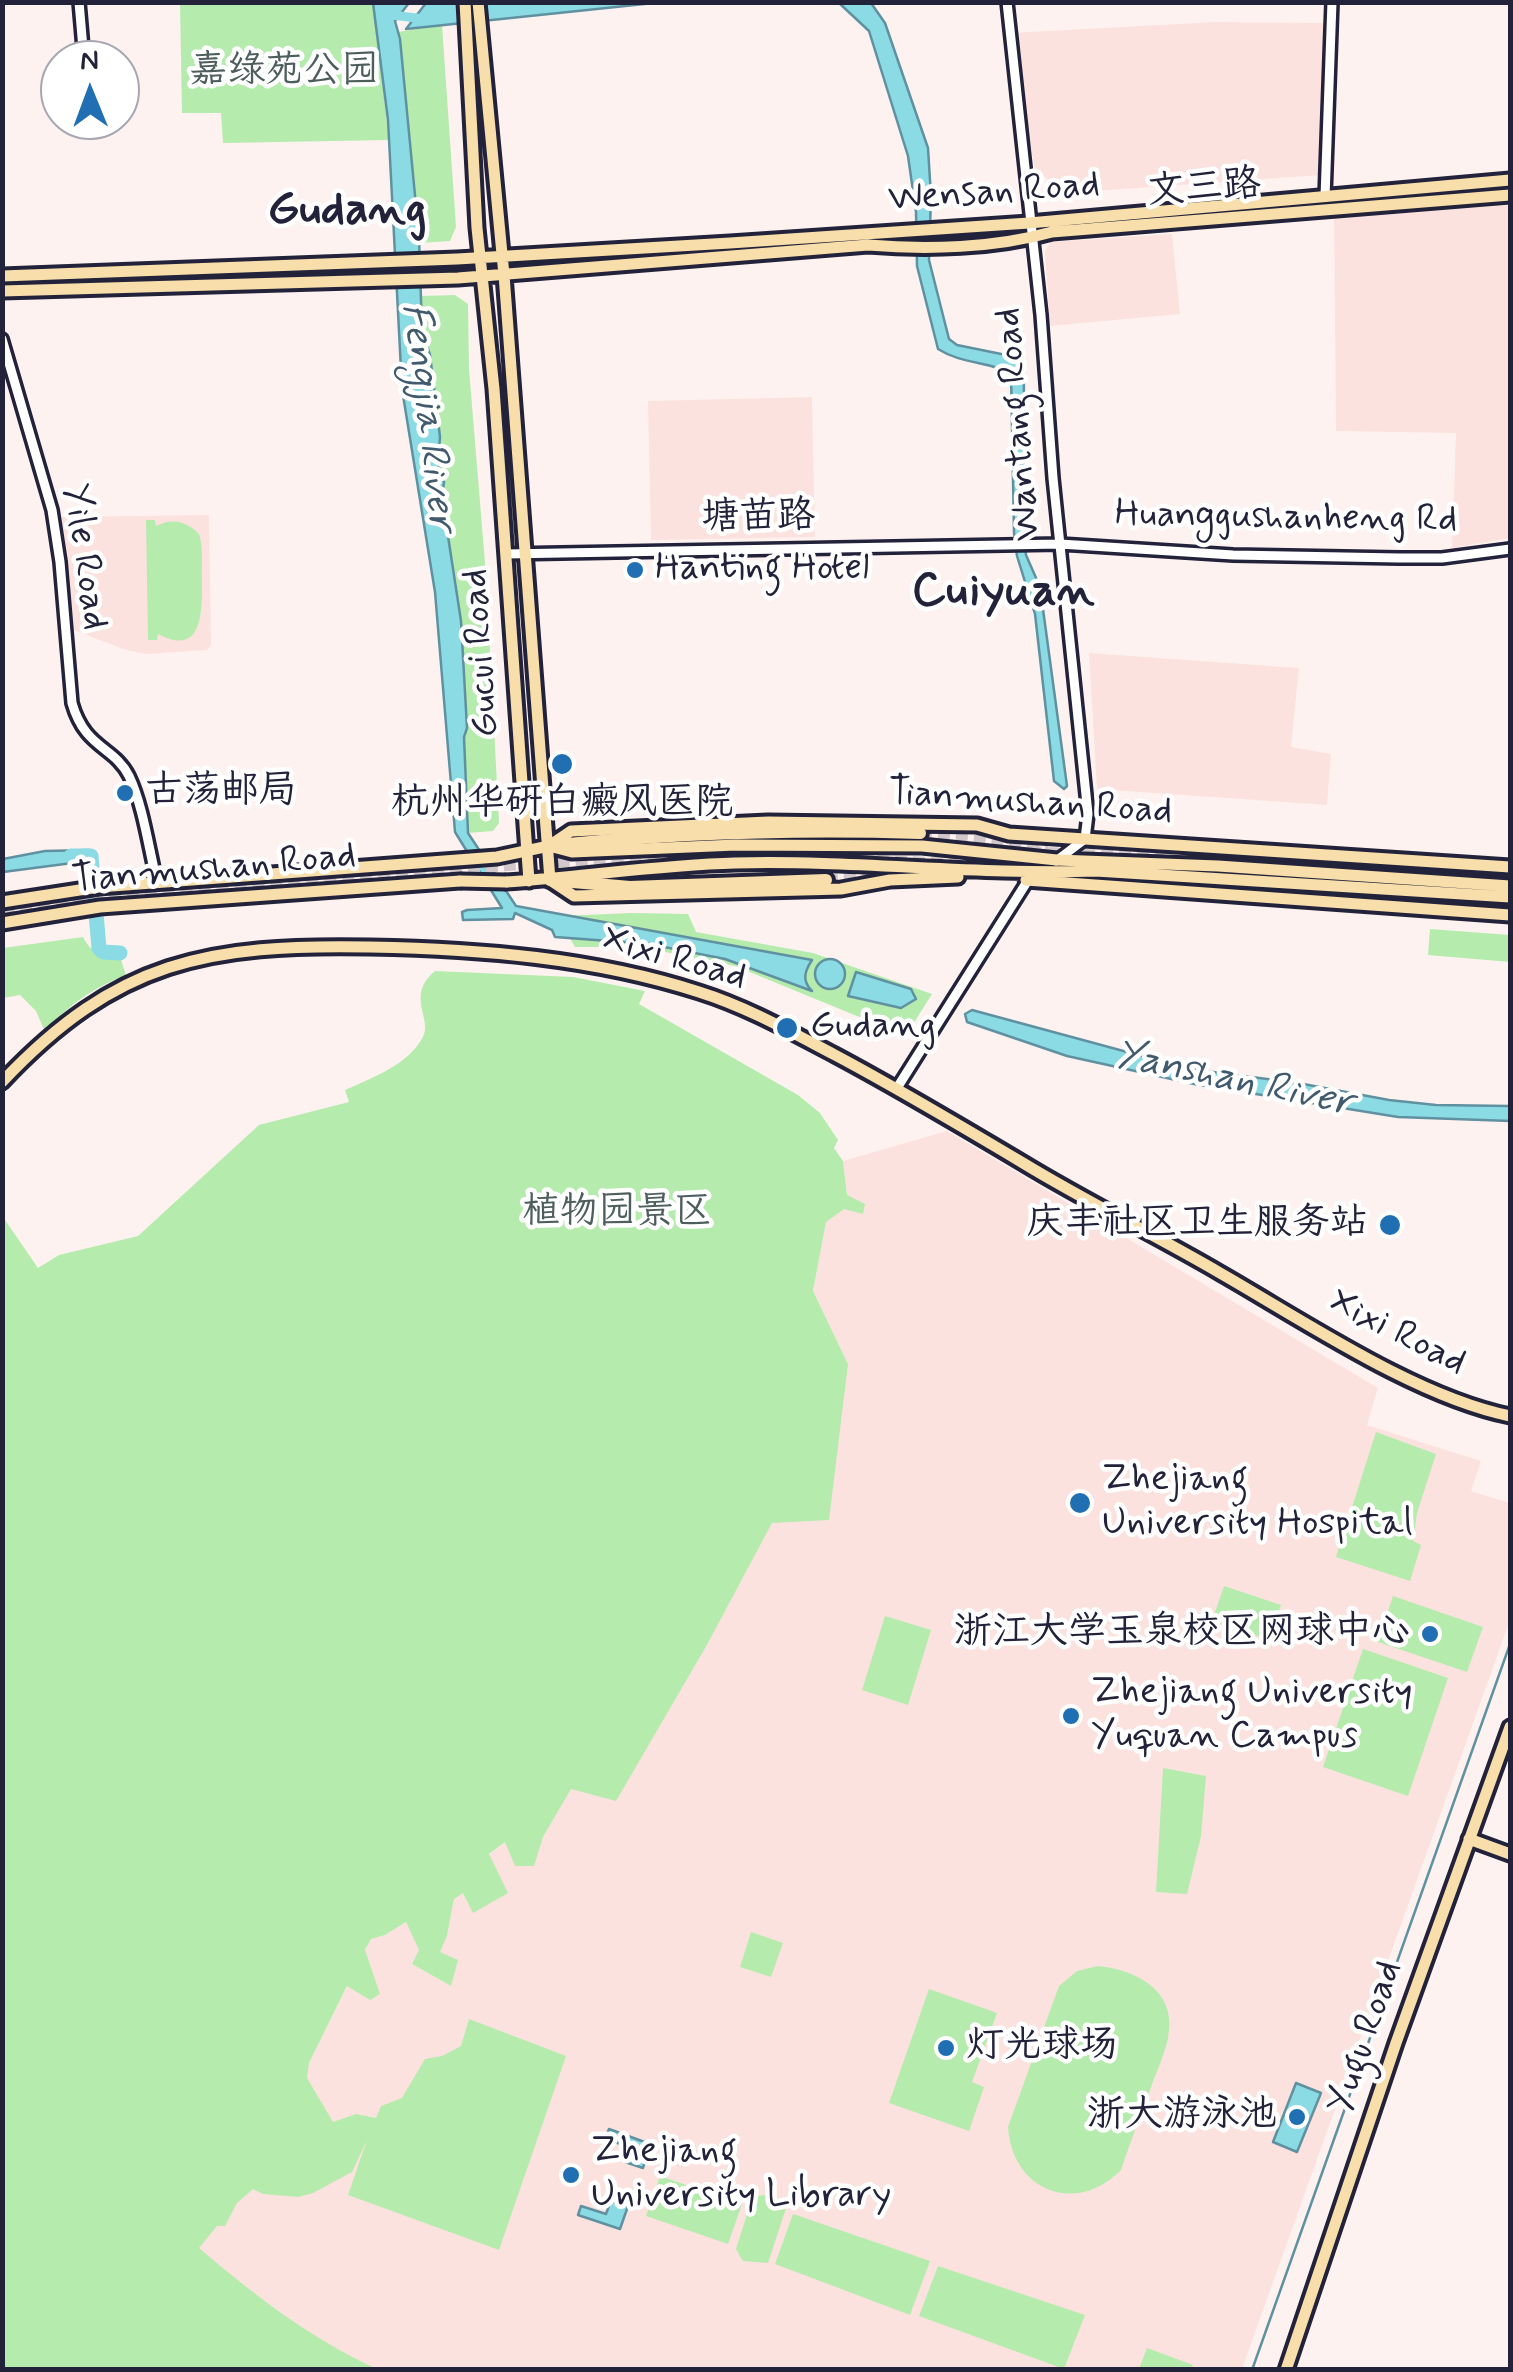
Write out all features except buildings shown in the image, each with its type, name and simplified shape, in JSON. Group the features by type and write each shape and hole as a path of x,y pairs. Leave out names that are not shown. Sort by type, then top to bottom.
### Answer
{"highway":[{"path":"549,846 735,832 920,833"},
{"path":"550,880 630,887 826,880"}],"main road":[{"name":"Gucui Road","path":"464,2 477,228 484,276 529,880"},
{"name":"Gucui Road","path":"478,2 504,274 550,880"},
{"name":"Wensan Road","path":"2,276 502,257 1029,223 1510,180"},
{"name":"文三路","path":"2,290 484,276 868,245 937,246 1032,238 1052,232 1510,196"},
{"name":"Tianmushan Road","path":"2,902 99,887 497,857 549,846 571,831 768,822 977,826 1009,834 1510,867"},
{"name":"Tianmushan Road","path":"549,846 572,852 736,845 922,846 1058,860 1218,866 1510,886"},
{"name":"Tianmushan Road","path":"2,923 75,910 460,881 550,880 624,869 736,863 850,864 1510,915"},
{"name":"Tianmushan Road","path":"550,880 574,896 840,889 934,876 1030,877 1096,871 1510,897"},
{"name":"Xixi Road","path":"2,1082 74,1014 107,993 154,971 249,949 432,948 520,956 636,975 737,1005 897,1088 1028,1166 1416,1382 1510,1416"},
{"name":"Yugu Road","path":"1286,2370 1396,2043 1510,1727"},
{"path":"1470,1839 1510,1854"}],"street":[{"path":"79,2 82,40"},
{"name":"Wantang Road","path":"1007,2 1088,814 1085,839"},
{"path":"1325,197 1332,2"},
{"name":"Yile Road","path":"2,339 52,510 70,686 78,722 91,741 128,774 157,882"},
{"name":"塘苗路","path":"506,554 1060,544"},
{"name":"Huanggushanheng Rd","path":"1060,544 1233,555 1399,558 1442,558 1510,549"},
{"path":"897,1088 1030,877 1085,839"}],"shaded area":[{"path":"1215,22 1324,23 1322,175 1066,193 1035,170 1011,33"},
{"path":"1510,205 1510,538 1452,548 1456,433 1336,431 1334,218"},
{"path":"1172,234 1180,314 1050,326 1045,251 1051,242"},
{"path":"812,397 815,537 651,540 648,401"},
{"path":"209,515 211,645 207,650 146,654 71,629 61,517"},
{"path":"1089,653 1299,668 1291,747 1331,754 1327,805 1097,789"},
{"name":"Zhejiang University Yuquan Campus","path":"947,1131 1378,1388 1367,1425 1481,1461 1471,1491 1510,1503 1510,1620 1242,2369 3,2369 2,2341 237,2181 331,2123 304,2073 371,1939 406,1922 420,1951 412,1964 451,1986 439,1953 447,1936 454,1899 463,1893 489,1855 506,1841 533,1865 543,1837 571,1788 708,1643 848,1364 813,1291 826,1222 847,1194 843,1161"}],"green space":[{"name":"嘉绿苑公园","path":"180,3 373,3 389,140 223,143 221,113 182,113"},
{"path":"442,25 456,227 450,241 419,243 398,32"},
{"path":"455,295 468,304 499,823 493,831 468,833 461,621 442,497 444,482 438,464 440,437 430,355 422,334 420,312 420,296"},
{"path":"146,520 155,520 156,526 179,522 199,534 200,619 191,636 183,640 158,634 157,640 148,640"},
{"path":"688,914 696,932 813,953 932,994 910,1029 896,1032 735,966 640,947 575,947 557,916"},
{"path":"1430,929 1510,935 1510,962 1428,955"},
{"path":"83,937 98,953 120,957 126,975 82,998 45,1032 36,1011 20,995 3,998 3,948"},
{"name":"植物园景区","path":"435,971 573,977 645,991 639,1004 798,1095 820,1113 838,1140 834,1148 843,1161 847,1195 865,1204 863,1214 844,1209 826,1222 813,1291 848,1364 829,1520 772,1523 616,1801 571,1789 543,1837 534,1866 515,1866 505,1842 489,1854 508,1893 473,1913 463,1893 454,1899 440,1952 458,1960 451,1986 412,1964 419,1950 406,1922 371,1939 365,1950 380,1994 370,2000 347,1986 309,2063 307,2078 333,2122 356,2114 376,2118 381,2106 402,2098 425,2059 461,2046 469,2019 566,2056 499,2250 348,2195 367,2140 352,2172 313,2193 298,2197 263,2194 253,2189 237,2203 225,2226 217,2226 199,2248 284,2315 377,2369 3,2369 3,1217 38,1268 59,1255 138,1236 259,1125 349,1102 345,1090 388,1070 408,1055 423,1037 422,989"},
{"path":"1376,1432 1436,1454 1417,1513 1413,1541 1421,1545 1410,1581 1336,1557"},
{"path":"1224,1586 1281,1605 1269,1640 1212,1621"},
{"name":"浙江大学玉泉校区网球中心","path":"1393,1596 1483,1627 1467,1672 1378,1642"},
{"path":"885,1616 931,1630 908,1705 862,1690"},
{"path":"1363,1649 1448,1678 1408,1796 1323,1767"},
{"path":"1163,1768 1206,1776 1201,1836 1187,1894 1156,1892"},
{"path":"751,1932 783,1943 771,1977 740,1967"},
{"path":"1098,1966 1140,1978 1161,1996 1167,2007 1168,2038 1121,2170 1085,2192 1049,2190 1021,2167 1008,2127 1059,1986 1077,1971"},
{"name":"灯光球场","path":"929,1989 997,2013 972,2082 984,2087 969,2131 889,2103"},
{"path":"660,2176 742,2204 728,2244 646,2216"},
{"path":"756,2196 783,2200 786,2208 768,2263 743,2261 736,2249 751,2202"},
{"path":"793,2214 930,2261 910,2315 775,2264"},
{"path":"938,2266 1085,2315 1064,2369 919,2316"},
{"path":"1147,2348 1193,2365 1191,2369 1139,2369"}],"water":[{"name":"Fengjia River","path":"373,3 409,3 395,21 419,237 422,331 430,355 440,437 438,464 444,482 442,497 461,621 468,833 516,906 812,960 805,976 812,991 725,959 649,944 555,937 552,930 515,913 513,919 463,920 462,912 467,910 502,908 455,832 435,592 402,389 388,120"},
{"path":"426,3 654,3 406,29"},
{"path":"839,3 871,3 885,23 928,148 929,260 949,339 957,345 1011,356 1024,369 1023,532 1026,555 1040,587 1067,786 1064,789 1054,781 1035,614 1014,533 1011,374 938,349 917,266 916,212 908,156 869,31"},
{"path":"89,850 88,861 3,872 3,859 45,851"},
{"path":"830,959 841,963 845,974 841,985 830,989 819,985 815,974 819,963"},
{"path":"856,972 911,989 916,999 901,1008 848,996"},
{"name":"Yanshan River","path":"972,1010 1190,1069 1389,1100 1510,1106 1510,1121 1398,1117 1194,1084 1067,1056 967,1022 965,1014"},
{"name":"浙大游泳池","path":"1296,2083 1321,2093 1297,2152 1273,2142"},
{"path":"609,2129 650,2144 643,2168 625,2162 630,2147 605,2139"},
{"path":"611,2200 628,2206 620,2229 578,2215 581,2206 606,2214"}],"waterway":[{"path":"392,15 424,19"},
{"path":"71,856 91,856 99,948 120,953"},
{"path":"1252,2370 1510,1644"}],"tunnel":[{"path":"920,833 1048,846"},
{"path":"2,910 116,892 652,855 789,850"},
{"path":"1029,852 1164,859"},
{"path":"877,861 957,864"},
{"path":"826,880 888,876"},
{"path":"1431,898 1510,903"}],"place":[{"name":"Hanting Hotel","path":"635,570"},
{"name":"杭州华研白癜风医院","path":"562,764"},
{"name":"古荡邮局","path":"125,793"},
{"name":"Gudang","path":"787,1028"},
{"name":"庆丰社区卫生服务站","path":"1390,1225"},
{"name":"Zhejiang University Hospital","path":"1080,1503"},
{"name":"浙江大学玉泉校区网球中心","path":"1430,1634"},
{"name":"Zhejiang University Yuquan Campus","path":"1071,1716"},
{"name":"灯光球场","path":"946,2048"},
{"name":"浙大游泳池","path":"1297,2117"},
{"name":"Zhejiang University Library","path":"571,2175"}],"district":[{"name":"Gudang","path":"347,213"},
{"name":"Cuiyuan","path":"1003,594"}]}
